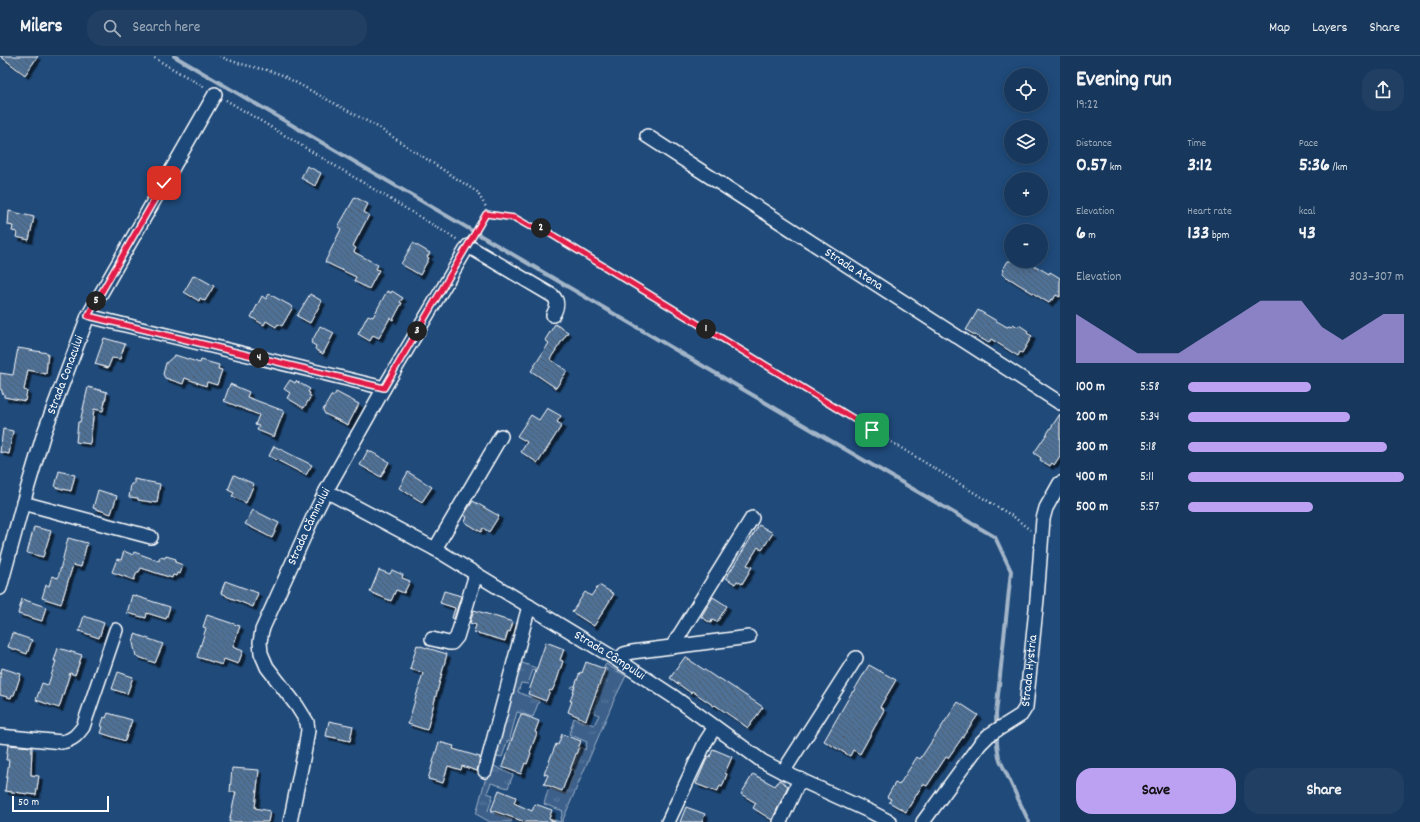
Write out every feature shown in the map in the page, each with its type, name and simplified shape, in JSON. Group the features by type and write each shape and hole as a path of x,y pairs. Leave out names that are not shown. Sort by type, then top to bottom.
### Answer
{"street":[{"name":"Strada Conacului","path":"0,588 44,433 88,316 215,94"},
{"name":"Strada Atena","path":"647,136 1060,403"},
{"path":"468,246 554,296 557,304 553,315"},
{"name":"Strada Căminului","path":"290,822 305,749 308,730 307,722 297,706 267,667 261,653 260,642 262,630 312,517 384,388 468,246"},
{"path":"88,316 384,388"},
{"path":"434,549 501,436"},
{"name":"Strada Hystria","path":"923,822 973,753 989,735 1021,715 1026,707 1037,599 1043,519 1046,508 1060,483"},
{"name":"Strada Câmpului","path":"326,491 434,549 619,661 662,688 762,761 890,822"},
{"path":"23,503 151,537"},
{"path":"672,646 752,518"},
{"path":"432,639 452,643 457,637 476,574"},
{"path":"484,771 529,606"},
{"path":"0,736 62,742 76,736 83,727 116,630"},
{"path":"619,661 624,654 632,652 749,637"},
{"path":"783,772 856,658"},
{"path":"668,822 706,741 715,727"},
{"path":"780,822 800,779"}],"path":[{"path":"151,56 468,246 486,214 486,207 477,192 376,126 282,75 269,70 245,65 220,56"},
{"path":"486,214 515,218 529,226 541,228 1014,517 1041,540"}],"green space":[{"path":"517,661 558,676 557,678 533,670 528,684 521,683 518,692 539,701 533,717 517,712 510,738 532,746 532,748 508,740 502,757 496,756 494,766 513,775 508,788 491,783 487,793 493,795 488,811 512,820 511,822 490,822 476,814"},
{"path":"606,664 626,676 614,700 562,822 560,822 563,811 544,804 548,790 551,789 566,794 575,770 550,761 551,756 575,764 580,747 585,750 587,742 569,734 574,718 594,725 599,715 593,712 598,697 571,688 576,684 598,692 607,669 604,667"},
{"path":"551,819 560,822 550,822"}],"building":[{"path":"0,56 38,56 25,75"},
{"path":"307,166 321,173 315,186 301,178"},
{"path":"355,197 368,204 364,212 369,215 353,246 356,248 354,252 378,265 376,269 379,270 369,289 354,281 356,277 325,262 341,229 338,227"},
{"path":"9,211 34,217 29,240 16,237 17,232 12,231 13,226 8,225"},
{"path":"413,243 430,253 420,275 401,264"},
{"path":"1004,267 1039,268 1049,274 1050,272 1060,278 1060,297 1056,295 1049,303 1002,274"},
{"path":"193,276 196,276 214,286 205,301 200,298 199,301 184,292"},
{"path":"387,291 391,293 392,291 403,298 400,302 402,303 393,320 390,318 379,338 373,335 370,341 358,334 368,315 373,317"},
{"path":"269,294 293,307 282,326 278,324 276,327 266,321 264,325 251,317 262,296 266,299"},
{"path":"310,294 322,301 310,323 297,316"},
{"path":"978,310 1007,327 1011,327 1013,324 1018,327 1019,325 1028,331 1027,333 1032,336 1022,353 1020,352 1018,356 991,339 989,343 966,330"},
{"path":"555,324 568,332 550,359 567,371 556,388 531,371 549,343 545,340"},
{"path":"320,326 334,333 323,354 315,349 316,346 311,343"},
{"path":"104,338 125,344 120,359 112,358 108,368 95,364"},
{"path":"18,348 48,353 46,374 28,370 24,390 27,391 25,401 4,397 2,390 0,389 0,373 13,375"},
{"path":"175,355 200,363 201,360 219,365 218,369 222,370 217,385 207,382 206,386 185,378 183,384 165,378 163,374 166,363"},
{"path":"290,380 295,383 296,381 310,389 308,392 311,396 304,408 287,398 290,393 284,389"},
{"path":"230,384 249,392 247,397 284,411 274,437 257,430 259,426 255,425 259,415 224,401"},
{"path":"88,387 107,392 103,411 94,409 90,444 76,442 78,422 80,422"},
{"path":"336,392 359,404 348,425 325,414 323,410 331,396 334,396"},
{"path":"547,408 561,416 557,422 562,425 538,463 521,452 527,442 517,436 531,415 539,420"},
{"path":"1060,414 1060,456 1054,465 1052,463 1050,466 1040,460 1041,458 1034,453"},
{"path":"3,429 13,431 9,454 0,452"},
{"path":"274,446 312,465 306,475 269,456"},
{"path":"368,450 389,462 381,477 360,465"},
{"path":"59,471 75,475 71,491 55,487"},
{"path":"408,472 432,487 422,502 399,488"},
{"path":"234,475 254,484 246,503 232,496 234,493 228,490"},
{"path":"134,479 160,484 157,503 129,497 131,484 134,484"},
{"path":"98,490 117,496 111,514 93,508"},
{"path":"473,501 499,516 489,532 483,528 481,532 465,522 467,517 464,515"},
{"path":"253,510 279,523 272,538 245,524"},
{"path":"759,525 773,533 762,550 758,547 747,565 752,567 742,584 737,581 735,584 726,578"},
{"path":"34,527 51,531 43,557 27,553"},
{"path":"68,538 87,543 81,567 73,565 61,604 42,598 46,585 49,586 52,576 58,578"},
{"path":"124,551 133,555 134,552 159,561 160,557 165,558 166,556 176,559 175,562 183,565 180,574 177,573 176,576 173,575 172,578 141,568 139,572 137,572 134,580 112,572 117,559 121,560"},
{"path":"379,570 390,574 392,570 403,575 402,578 410,581 404,593 396,590 391,601 370,592"},
{"path":"225,581 258,593 253,607 221,593"},
{"path":"599,585 614,594 594,626 572,612 585,592 591,596"},
{"path":"444,591 461,596 454,619 452,618 455,608 440,603"},
{"path":"132,595 170,607 166,619 147,613 146,618 127,613"},
{"path":"713,597 727,606 717,622 712,620 711,623 701,617"},
{"path":"22,599 46,607 42,621 18,614"},
{"path":"474,610 513,622 505,641 474,632 476,625 470,623"},
{"path":"207,615 240,626 233,647 243,651 238,664 224,659 222,665 197,657 206,628 203,627"},
{"path":"84,616 104,623 99,638 79,631"},
{"path":"12,633 32,640 27,654 8,647"},
{"path":"135,634 163,644 155,663 136,656 133,643"},
{"path":"546,642 564,649 560,660 563,661 557,680 552,691 550,690 546,701 528,694"},
{"path":"417,645 447,654 427,730 408,724 423,673 410,669"},
{"path":"58,648 82,655 75,675 70,673 59,708 36,700 42,683 48,685 56,661 54,661"},
{"path":"685,657 763,707 748,728 715,705 714,706 692,691 691,693 670,678"},
{"path":"586,662 605,669 586,720 568,712 576,683"},
{"path":"869,665 896,680 880,707 884,710 860,754 853,750 850,756 824,741"},
{"path":"2,668 21,674 14,695 12,695 11,698 0,695 0,675"},
{"path":"118,672 133,677 127,694 112,689"},
{"path":"958,702 978,715 948,758 946,757 927,786 923,784 906,812 889,802 891,799 887,797 895,783 899,785 917,757 920,759"},
{"path":"108,713 132,720 125,741 101,733 103,727 101,726 104,717 106,718"},
{"path":"521,714 539,721 535,732 537,733 530,752 531,753 521,774 502,767"},
{"path":"329,721 353,726 350,741 326,736"},
{"path":"562,734 581,741 562,791 544,784 548,775 544,774 556,744 558,745"},
{"path":"439,742 454,746 453,749 480,757 477,771 462,766 461,770 448,766 443,783 428,779"},
{"path":"8,745 32,747 31,775 39,776 36,795 5,791 9,760 6,760"},
{"path":"713,749 732,757 725,773 727,774 722,787 720,786 717,792 696,784 708,756 710,757"},
{"path":"232,768 259,770 255,808 270,811 268,822 229,822 236,792 230,792"},
{"path":"753,774 775,786 779,780 788,786 772,820 753,808 756,803 741,794"},
{"path":"499,790 516,797 514,803 532,811 535,804 552,810 549,819 555,822 525,822 491,810"},
{"path":"686,807 705,814 702,822 680,822"}],"waterway":[{"path":"174,56 995,537 1011,571 996,714 997,744 999,758 1029,822"}],"route":[{"path":"164,183 88,316 384,388 486,214 506,216 515,218 529,226 541,228 872,430"}]}
